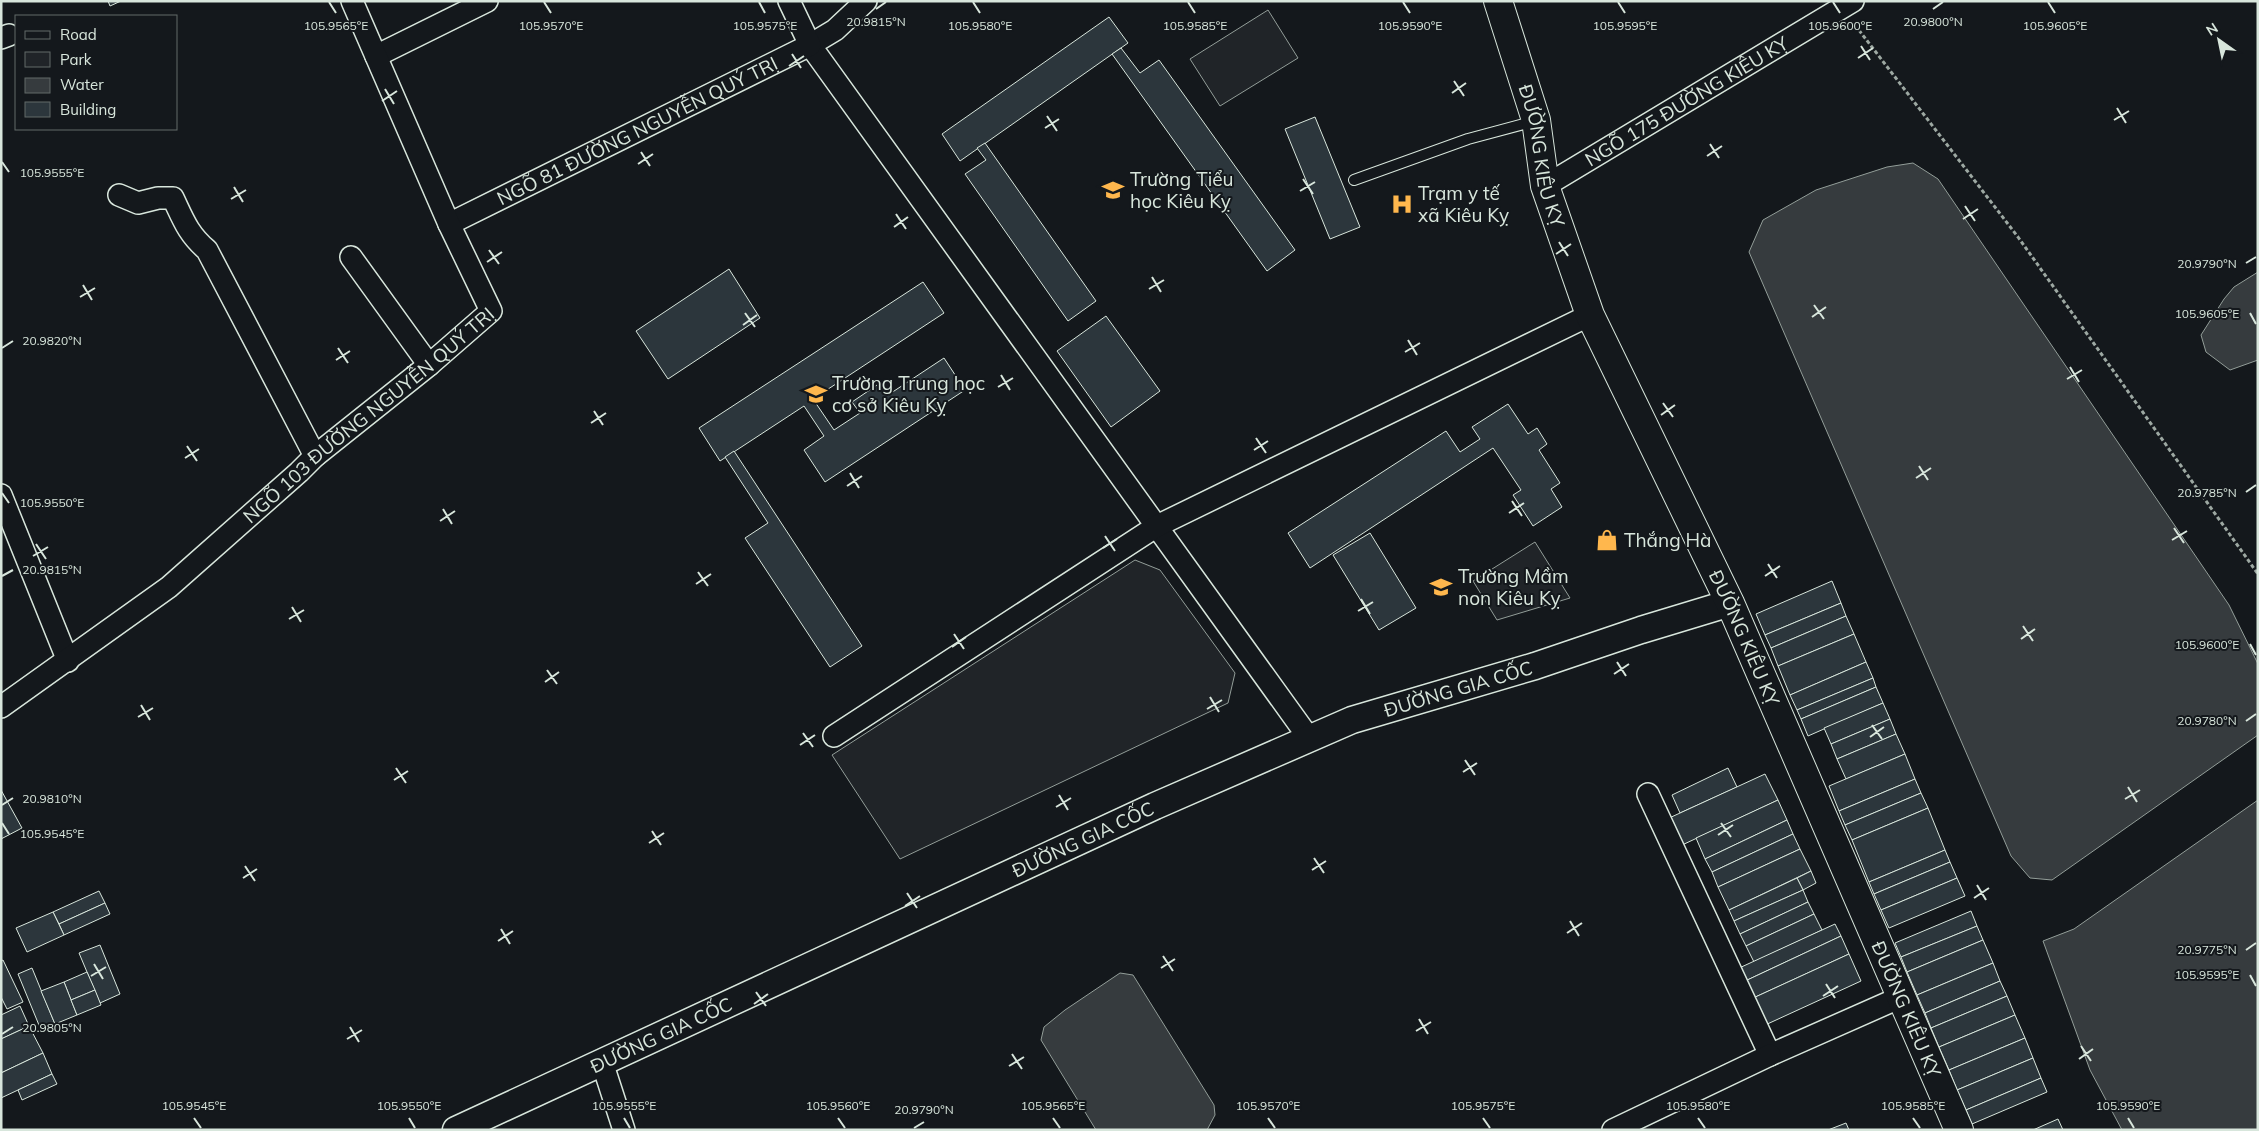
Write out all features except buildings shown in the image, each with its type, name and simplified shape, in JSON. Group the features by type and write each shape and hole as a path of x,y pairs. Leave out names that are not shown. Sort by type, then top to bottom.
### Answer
{"main road":[{"name":"ĐƯỜNG KIÊU KỴ","path":"1498,1 1536,120 1545,186 1590,315 1730,602 1959,1130"}],"street":[{"name":"NGÕ 103 ĐƯỜNG NGUYỄN QUÝ TRỊ","path":"1,707 68,661 169,587 299,472 314,456 429,365 491,312 449,224 352,1"},
{"path":"376,56 487,1"},
{"path":"789,1 810,45 1309,738"},
{"name":"NGÕ 81 ĐƯỜNG NGUYỄN QUÝ TRỊ","path":"449,224 810,45 835,30 866,1"},
{"name":"NGÕ 175 ĐƯỜNG KIÊU KỴ","path":"1545,186 1848,5"},
{"path":"119,195 138,203 158,198 172,198 194,240 207,250 314,456"},
{"path":"351,257 429,365"},
{"path":"834,736 1157,526 1590,315"},
{"path":"1,495 68,661"},
{"name":"ĐƯỜNG GIA CỐC","path":"456,1130 1155,806 1352,720 1535,666 1730,602"},
{"path":"1648,794 1770,1055"},
{"path":"1613,1130 1770,1055 1901,996"},
{"path":"602,1062 624,1130"}],"lane":[{"path":"1354,180 1468,140 1536,120"}],"path":[{"path":"1848,5 2018,237 2258,574"}],"green space":[{"path":"1268,10 1298,58 1220,106 1190,59"},
{"path":"1535,542 1570,598 1497,620 1473,581"},
{"path":"1135,560 1160,570 1235,673 1228,703 900,859 832,755"}],"water":[{"path":"1913,163 1938,179 2229,605 2258,664 2258,735 2052,880 2030,878 2011,856 1749,252 1763,220 1816,190 1887,167"},
{"path":"2258,272 2258,360 2230,370 2206,352 2201,335 2234,287"},
{"path":"2258,800 2258,1130 2122,1130 2090,1070 2043,941 2074,929"},
{"path":"1120,973 1133,975 1214,1105 1215,1115 1207,1130 1096,1130 1041,1040 1044,1027 1065,1010"}],"place":[{"name":"Trường Tiểu học Kiêu Kỵ","path":"1113,190"},
{"name":"Trạm y tế xã Kiêu Kỵ","path":"1402,204"},
{"name":"Trường Trung học cơ sở Kiêu Kỵ","path":"816,394"},
{"name":"Thắng Hà","path":"1607,540"},
{"name":"Trường Mầm non Kiêu Kỵ","path":"1441,587"}]}
